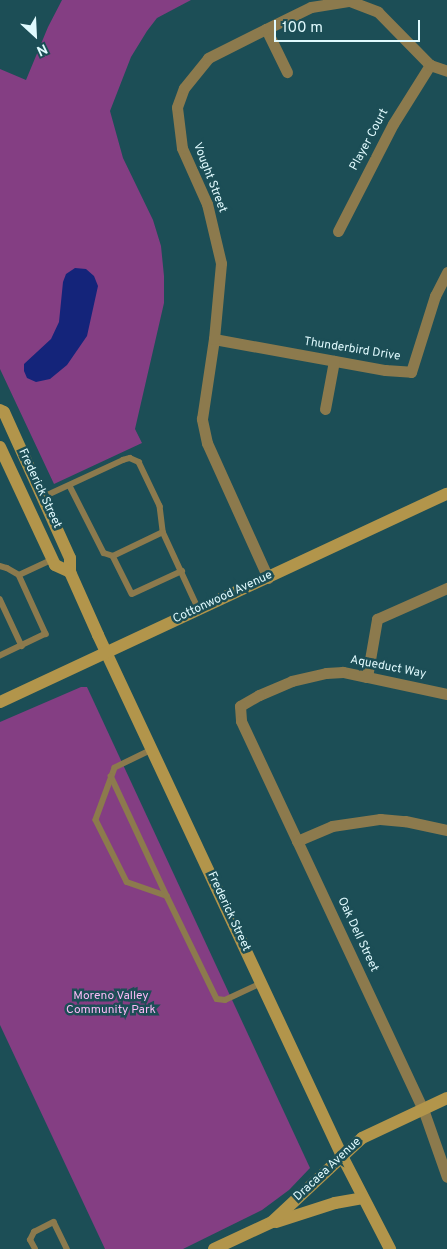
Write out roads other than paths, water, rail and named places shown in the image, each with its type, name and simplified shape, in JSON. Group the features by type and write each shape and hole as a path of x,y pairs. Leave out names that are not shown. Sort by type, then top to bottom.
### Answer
{"main road":[{"name":"Frederick Street","path":"0,410 4,412 70,558 70,572 106,652 342,1156 390,1249"},
{"name":"Frederick Street","path":"0,448 55,565 70,572"},
{"path":"0,448 12,456 35,496 43,498"},
{"name":"Cottonwood Avenue","path":"0,702 447,494"},
{"name":"Dracaea Avenue","path":"214,1249 266,1225 279,1216 362,1138 447,1098"},
{"path":"266,1225 335,1203 363,1198"}],"street":[{"name":"Vought Street","path":"268,578 207,443 202,419 214,339 221,263 207,204 182,148 177,107 184,88 208,58 311,7 350,1 378,12 430,64 447,71"},
{"path":"266,28 287,72"},
{"name":"Player Court","path":"338,231 393,124 430,64"},
{"name":"Thunderbird Drive","path":"214,339 334,361 411,372 435,296 447,272"},
{"path":"325,409 334,361"},
{"path":"367,677 377,619 447,588"},
{"name":"Aqueduct Way","path":"240,706 259,694 310,675 343,672 447,694"},
{"name":"Oak Dell Street","path":"240,706 241,721 423,1109 447,1178"},
{"path":"297,841 332,826 380,819 405,821 447,830"}],"lane":[{"path":"43,498 123,460 135,459 139,462 160,506 163,532 199,610"},
{"path":"70,486 104,553 113,556 163,532"},
{"path":"113,556 132,594 182,571"},
{"path":"19,576 53,559"},
{"path":"0,566 19,576 46,634 0,656"},
{"path":"0,599 22,646"},
{"path":"152,750 114,768 96,820 128,882 167,896"},
{"path":"111,776 217,999 225,1000 261,983"},
{"path":"34,1249 30,1240 34,1232 54,1222 67,1249"}],"park label":[{"name":"Moreno Valley Community Park","path":"111,1004"}]}
